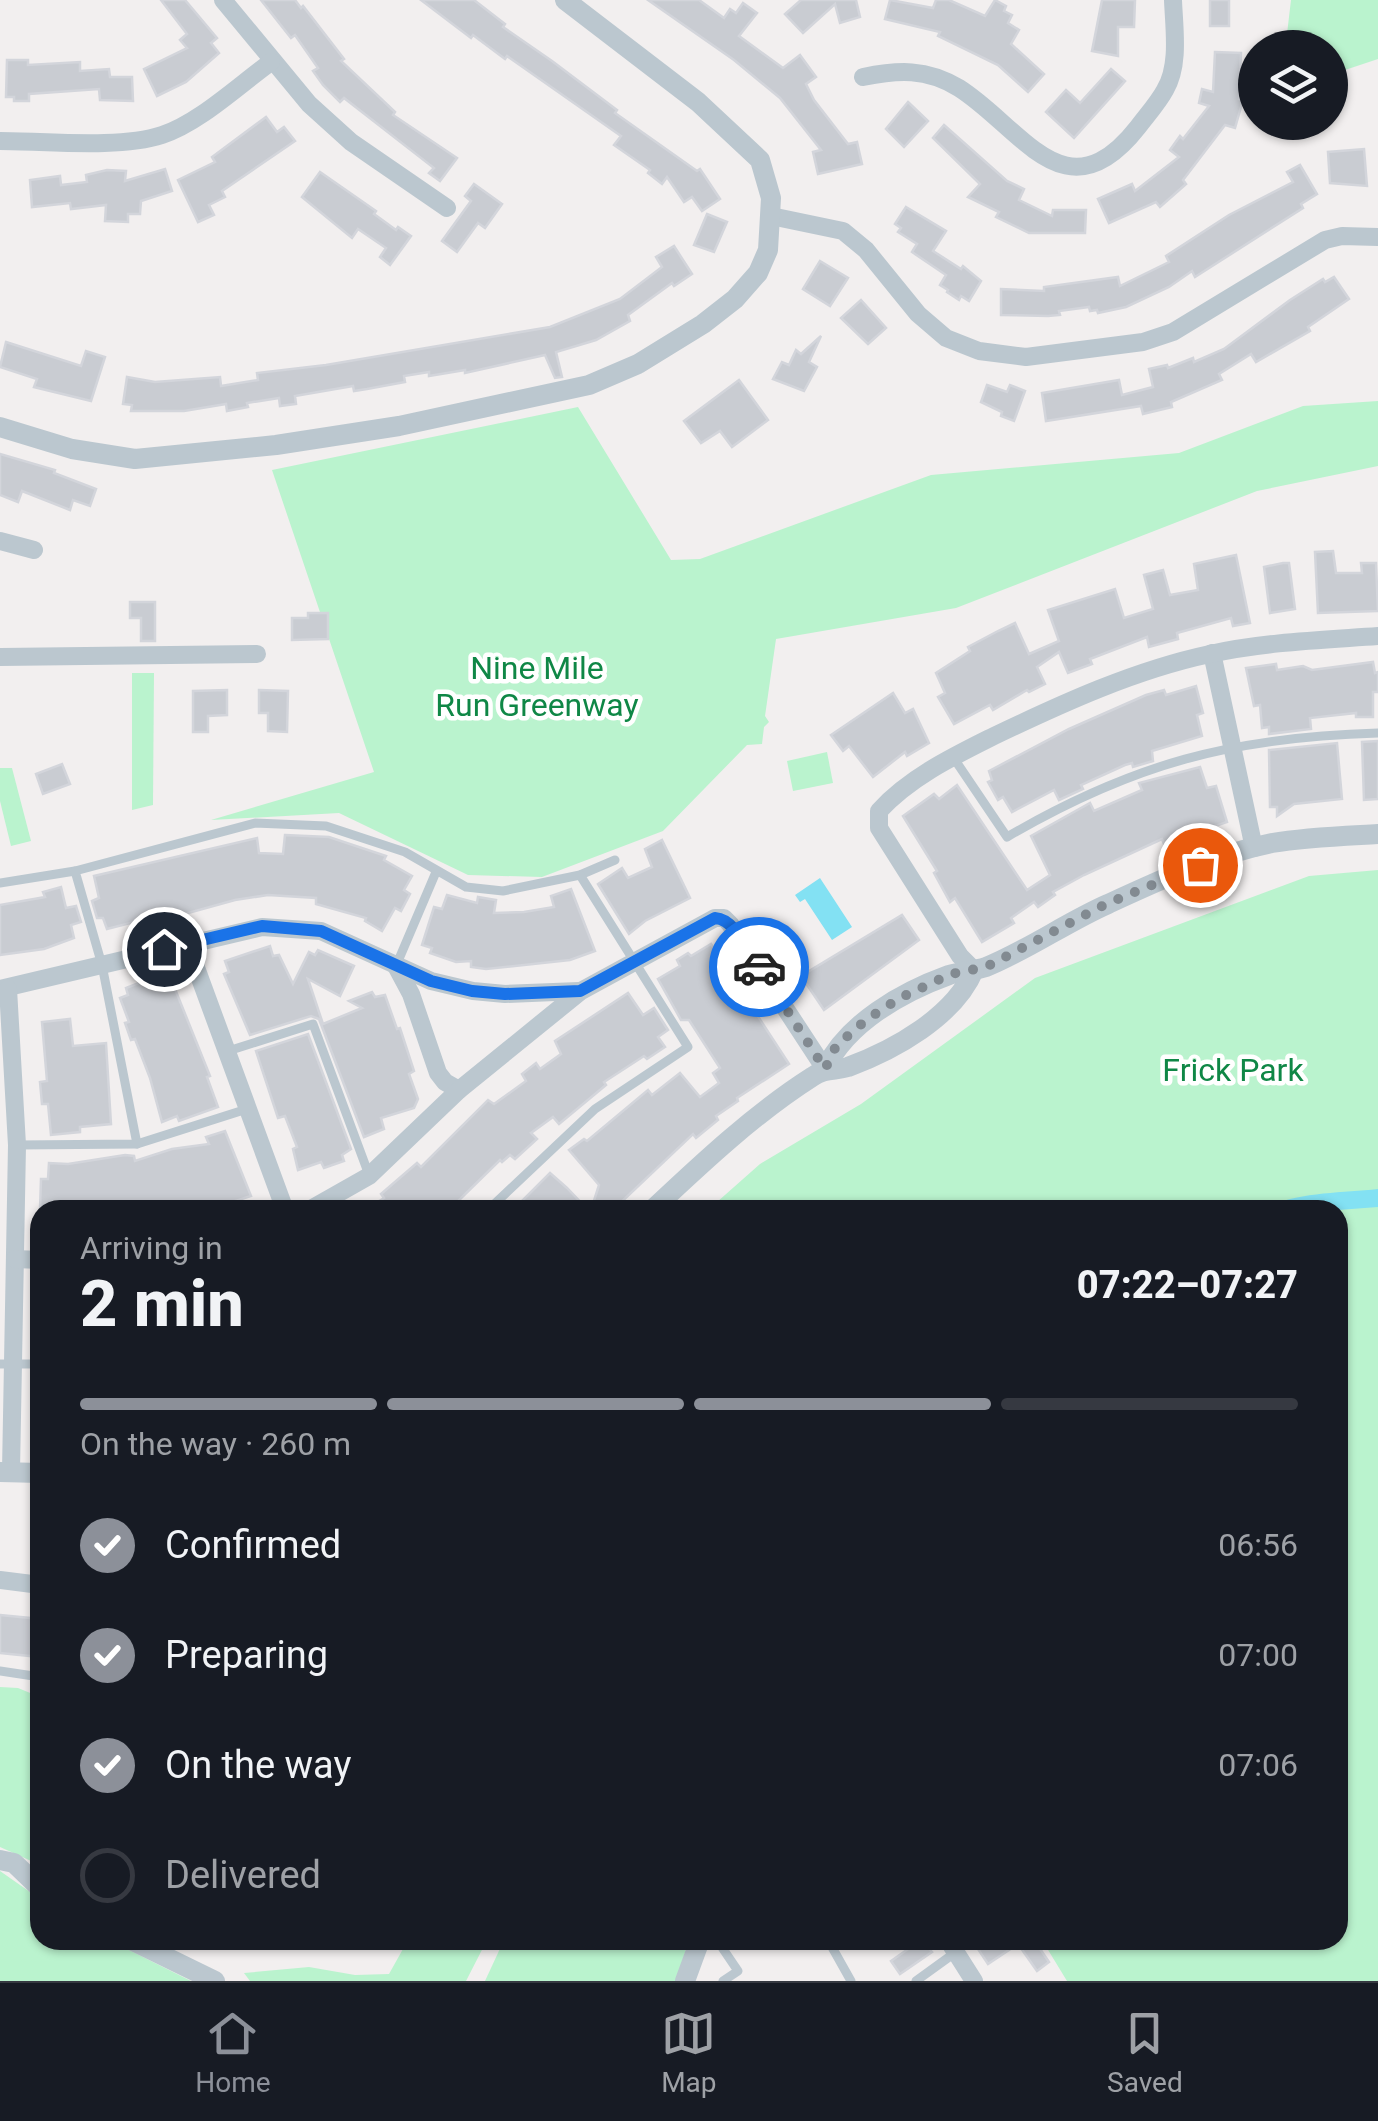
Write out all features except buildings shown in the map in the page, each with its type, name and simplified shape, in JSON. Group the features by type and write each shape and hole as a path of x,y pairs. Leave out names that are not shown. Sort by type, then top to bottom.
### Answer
{"street":[{"path":"223,0 309,104 351,142 447,208"},
{"path":"0,427 72,449 135,459 276,445 399,426 589,385 680,341 735,299 763,262 772,216 760,160 698,102 566,0"},
{"path":"864,77 900,69 935,78 959,88 1056,166 1081,167 1101,162 1126,142 1168,87 1175,46 1173,0"},
{"path":"0,141 135,141 164,134 186,123 271,62"},
{"path":"772,216 843,230 866,250 934,329 979,351 1026,357 1143,342 1173,332 1325,240 1378,238"},
{"path":"0,540 34,550"},
{"path":"974,970 960,956 879,828 879,811 887,803 953,757 1106,686 1212,653 1378,636"},
{"path":"1212,653 1254,848"},
{"path":"0,658 257,654"},
{"path":"663,1200 758,1117 825,1069 836,1046 866,1020 900,998 951,974 974,970 1106,904 1200,865 1254,848 1308,838 1378,834"},
{"path":"327,1200 369,1176 459,1090 580,991 715,918 724,918 825,1069"},
{"path":"6,1471 6,1364 15,1259 17,1146 8,1092 4,989 262,926 321,931 431,981 472,991 580,991"},
{"path":"187,943 280,1200"},
{"path":"396,966 411,994 438,1073 459,1090"},
{"path":"825,1069 843,1069 903,1040 965,991 974,970"},
{"path":"15,1259 30,1260"},
{"path":"0,1580 30,1584"},
{"path":"0,1860 14,1863 30,1878"},
{"path":"151,1950 215,1981"},
{"path":"691,1980 698,1950"},
{"path":"955,1950 974,1981"}],"lane":[{"path":"953,757 1006,837 1068,801 1185,758 1232,746 1378,732"},
{"path":"0,884 75,871 255,823 326,826 405,852 466,887 503,891 580,876 615,860"},
{"path":"75,871 102,965 136,1144"},
{"path":"396,966 436,872"},
{"path":"499,1200 595,1109 688,1047 580,876"},
{"path":"225,1052 313,1024 369,1176"},
{"path":"17,1146 136,1144 247,1109"},
{"path":"0,1672 30,1676"},
{"path":"723,1981 738,1971 724,1950"},
{"path":"834,1950 851,1981"},
{"path":"916,1981 948,1950"}],"green space":[{"path":"1291,0 1378,0 1378,59 1348,69 1348,30 1287,30"},
{"name":"Nine Mile Run Greenway","path":"1378,401 1378,466 1257,491 956,608 776,639 765,716 769,722 764,727 762,744 747,745 663,831 542,877 468,875 339,813 211,820 374,772 272,470 578,407 671,560 700,559 931,475 1179,453 1303,406"},
{"path":"132,673 154,673 153,805 132,810"},
{"path":"827,752 833,783 793,791 787,761"},
{"path":"0,768 12,768 31,841 11,846 0,801"},
{"name":"Frick Park","path":"1378,870 1378,1981 1067,1981 1048,1950 1348,1950 1348,1200 719,1200 760,1164 861,1104 1035,978 1309,876"},
{"path":"0,1687 18,1688 30,1693 30,1860 0,1847"},
{"path":"0,1871 30,1892 30,1950 129,1950 191,1981 0,1981"},
{"path":"402,1950 482,1950 466,1981 250,1981 244,1973 309,1967 355,1975 389,1974"},
{"path":"499,1950 686,1950 676,1981 485,1981"}],"water":[{"path":"820,878 852,927 832,940 805,899 800,902 795,895"},
{"path":"1378,1189 1378,1207 1348,1209 1348,1200 1288,1200"}],"way so far":[{"path":"759,967 825,1069 836,1046 900,998 951,974 986,967 1106,904 1200,865"}],"route":[{"path":"164,949 262,926 321,931 431,981 472,991 580,991 697,926 724,918 759,967"}]}
